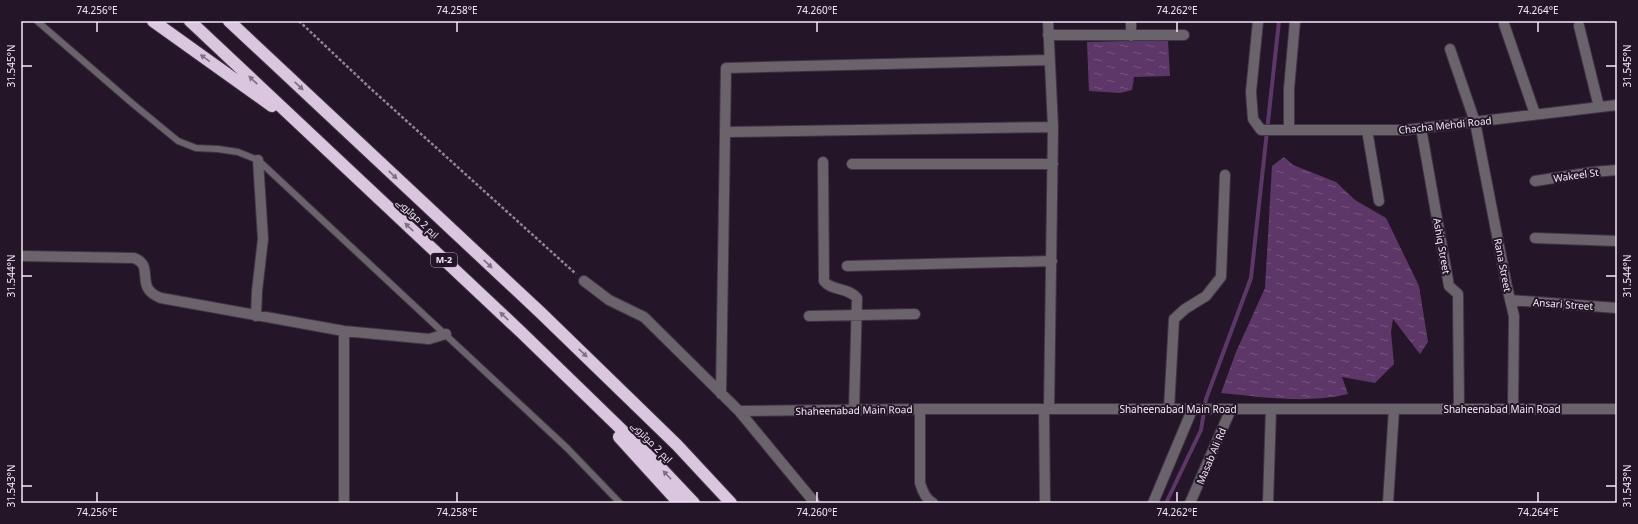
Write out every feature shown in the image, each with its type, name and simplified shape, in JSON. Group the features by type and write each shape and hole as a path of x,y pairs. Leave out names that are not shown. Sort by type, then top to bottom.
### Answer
{"highway":[{"path":"153,21 316,139"},
{"name":"ایم 2 موٹروے","path":"190,21 522,333 659,466 694,503"},
{"name":"ایم 2 موٹروے","path":"229,21 541,313 677,445 731,503"},
{"path":"522,333 679,503"}],"street":[{"path":"1045,503 1046,409 1052,261 1053,164 1053,127 1048,21"},
{"path":"1131,21 1131,36"},
{"name":"Chacha Mehdi Road","path":"1258,21 1251,92 1253,119 1261,130 1405,130 1617,105"},
{"path":"1289,129 1289,89 1295,21"},
{"path":"1504,24 1535,114"},
{"path":"1579,26 1599,107"},
{"path":"1048,35 1184,35"},
{"name":"Rana Street","path":"1450,49 1475,122 1514,316 1512,409"},
{"path":"721,394 726,68 1050,60"},
{"path":"725,132 1053,127"},
{"name":"Ashiq Street","path":"1421,128 1449,286 1458,294 1459,409"},
{"path":"1367,130 1378,201"},
{"path":"256,316 257,291 263,239 258,160"},
{"path":"823,162 824,281 829,286 850,291 857,298 854,410"},
{"path":"852,164 1053,164"},
{"name":"Wakeel St","path":"1535,180 1617,170"},
{"path":"1169,409 1174,319 1185,309 1206,296 1221,277 1225,175"},
{"path":"1535,238 1617,241"},
{"path":"21,256 134,258 140,260 144,266 147,289 153,295 161,298 344,331 429,339 446,334"},
{"path":"847,266 1052,261"},
{"path":"584,281 609,300 644,317 739,411 815,503"},
{"name":"Ansari Street","path":"1510,300 1617,308"},
{"path":"809,316 915,314"},
{"path":"344,331 344,503"},
{"path":"920,409 920,482 923,493 929,501 933,503"},
{"name":"Shaheenabad Main Road","path":"739,411 920,409 1617,409"},
{"name":"Masab Ali Rd","path":"1190,503 1231,409"},
{"path":"1268,503 1271,409"},
{"path":"1388,503 1394,409"},
{"path":"1153,503 1192,410"}],"lane":[{"path":"37,21 132,104 178,140 196,148 238,152 258,160 567,448 620,503"}],"path":[{"path":"299,21 380,98 584,281"}],"water":[{"path":"1168,40 1170,76 1134,77 1132,90 1120,93 1089,91 1087,42"},
{"path":"1284,157 1293,165 1336,182 1355,200 1386,218 1419,286 1428,342 1420,354 1393,319 1391,332 1394,364 1375,383 1342,377 1348,394 1316,399 1284,399 1221,393 1236,352 1265,288 1272,166"}],"waterway":[{"path":"1166,503 1201,430 1206,399 1251,278 1279,21"}]}
